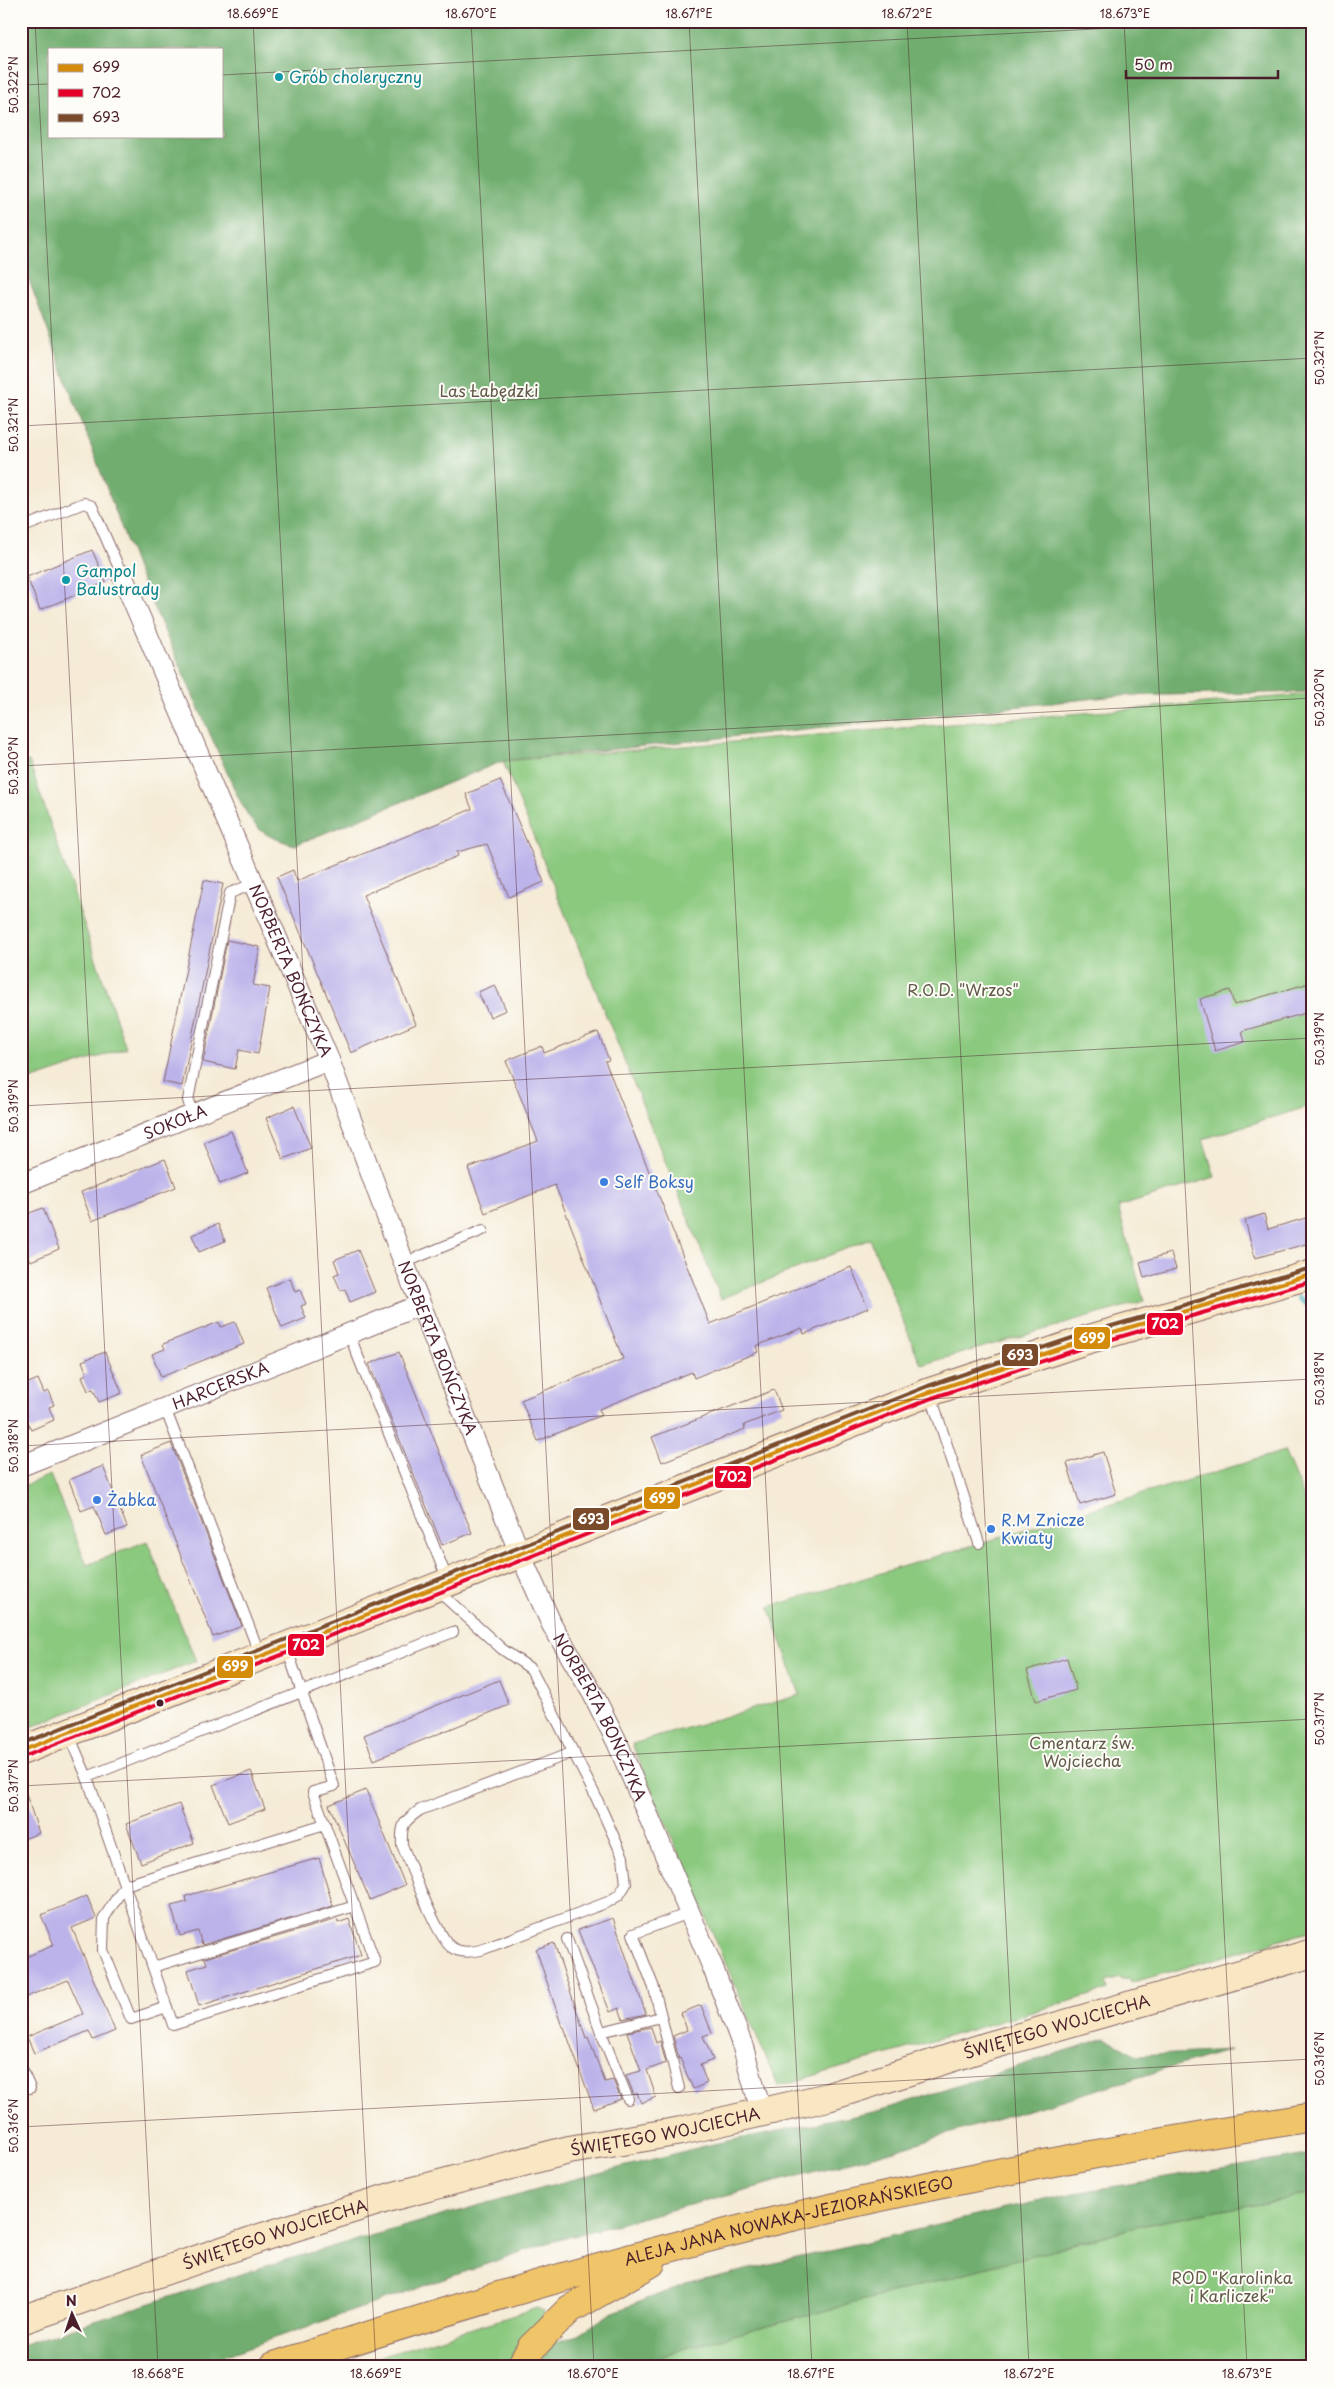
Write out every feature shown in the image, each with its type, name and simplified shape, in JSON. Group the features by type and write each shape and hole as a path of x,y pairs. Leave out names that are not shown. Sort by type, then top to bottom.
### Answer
{"main road":[{"name":"ALEJA JANA NOWAKA-JEZIORAŃSKIEGO","path":"274,2366 556,2278 775,2221 1072,2157 1313,2117"},
{"path":"521,2366 532,2348 570,2309 683,2245"}],"street":[{"name":"NORBERTA BOŃCZYKA","path":"122,576 329,1060 420,1305 520,1554 552,1625 593,1694 617,1742 689,1913 742,2044 762,2114"},
{"name":"SOKOŁA","path":"21,1184 329,1060"},
{"path":"21,1751 930,1392 1076,1343 1313,1274"},
{"name":"HARCERSKA","path":"21,1466 420,1305"},
{"name":"ŚWIĘTEGO WOJCIECHA","path":"21,2320 266,2236 394,2196 569,2150 682,2131 762,2114 828,2097 958,2055 1313,1953"}],"lane":[{"path":"21,528 84,503 92,506 122,576"},
{"path":"192,1115 188,1100 230,893 253,884"},
{"path":"404,1262 483,1230"},
{"path":"349,1334 441,1584 502,1649 531,1669 574,1752 623,1857 626,1870 626,1884 618,1895 608,1902 481,1950 467,1952 452,1948 440,1935 402,1845 404,1821 420,1810 574,1752"},
{"path":"930,1392 979,1543"},
{"path":"165,1408 261,1656"},
{"path":"87,1777 453,1632"},
{"path":"68,1732 87,1777 173,2025 375,1962 313,1792 334,1786 286,1645"},
{"path":"167,2007 131,2019 104,1950 104,1918 125,1885 325,1824"},
{"path":"153,1967 355,1906"},
{"path":"679,2088 654,1988 633,1934 689,1913"},
{"path":"567,1939 628,2099"},
{"path":"601,2032 661,2016"},
{"path":"21,2068 30,2088"}],"green space":[{"name":"Las Łabędzki","path":"21,21 1313,21 1313,692 1116,696 503,761 295,845 273,838 265,833 253,823 248,815 237,795 137,569 21,259"},
{"name":"R.O.D. \"Wrzos\"","path":"1313,694 1313,1105 1203,1139 1215,1177 1118,1207 1144,1301 921,1365 870,1239 721,1299 503,761"},
{"path":"29,761 126,1048 21,1083 21,764"},
{"name":"Cmentarz św. Wojciecha","path":"1284,1451 1313,1518 1313,1931 1130,1983 1128,1979 1122,1980 1121,1978 1106,1982 1108,1990 778,2086 632,1744 800,1695 769,1607"},
{"path":"50,1475 87,1565 147,1541 196,1661 21,1731 21,1487"},
{"path":"1106,2038 1137,2055 1230,2050 884,2153 547,2243 195,2366 21,2366 21,2345 278,2262 544,2187 713,2144 879,2111"},
{"path":"1313,2154 1313,2193 1144,2225 675,2351 641,2366 534,2366 551,2340 556,2342 578,2335 611,2313 686,2284 1074,2193"},
{"name":"ROD \"Karolinka i Karliczek\"","path":"1313,2193 1313,2366 641,2366 675,2351 1144,2225"},
{"path":"537,2308 543,2311 542,2319 508,2366 350,2366"}],"building":[{"name":"Gampol Balustrady","path":"92,550 106,582 40,610 27,577"},
{"path":"500,780 544,882 509,897 487,844 457,852 458,856 363,895 416,1024 351,1053 277,877 293,870 297,881 472,809 466,794"},
{"path":"204,880 223,884 182,1086 163,1082"},
{"path":"227,940 260,947 253,985 270,988 258,1054 239,1050 235,1069 203,1062"},
{"path":"1313,982 1313,1011 1242,1031 1245,1042 1215,1051 1200,999 1230,990 1234,1005"},
{"path":"495,985 506,1010 490,1017 478,992"},
{"name":"Self Boksy","path":"598,1032 609,1060 605,1061 710,1324 851,1267 868,1308 804,1334 802,1328 756,1346 758,1352 694,1378 692,1372 599,1409 602,1415 538,1441 521,1400 623,1359 555,1185 485,1213 468,1168 538,1141 506,1061 542,1046 544,1053"},
{"path":"294,1106 311,1148 283,1159 266,1118"},
{"path":"231,1131 248,1173 220,1184 204,1142"},
{"path":"165,1159 176,1187 92,1221 81,1192"},
{"path":"43,1208 59,1249 31,1261 21,1236 21,1216"},
{"path":"1264,1214 1268,1229 1313,1216 1313,1242 1255,1258 1245,1220"},
{"path":"218,1224 225,1241 199,1252 192,1235"},
{"path":"358,1250 375,1292 350,1302 345,1289 341,1291 334,1275 339,1273 334,1260"},
{"path":"1171,1253 1176,1269 1144,1278 1140,1262"},
{"path":"290,1278 295,1292 300,1290 306,1304 301,1306 306,1318 282,1328 266,1288"},
{"path":"219,1322 221,1327 235,1322 244,1344 161,1377 152,1354 165,1349 163,1344"},
{"path":"105,1352 122,1393 99,1402 93,1389 88,1391 82,1376 87,1374 82,1361"},
{"path":"399,1352 472,1533 442,1545 369,1364"},
{"path":"38,1379 44,1393 48,1391 54,1405 49,1407 54,1420 31,1430 25,1417 21,1418 21,1386"},
{"path":"774,1390 782,1410 744,1425 745,1429 662,1462 652,1437"},
{"path":"171,1443 242,1626 213,1637 141,1455"},
{"path":"1103,1452 1116,1494 1080,1505 1067,1463"},
{"name":"Żabka","path":"103,1466 127,1527 106,1535 94,1506 81,1511 69,1480"},
{"path":"1067,1658 1076,1690 1036,1701 1027,1670"},
{"path":"499,1680 509,1705 374,1760 364,1735"},
{"path":"251,1771 265,1809 228,1823 213,1785"},
{"path":"24,1788 39,1833 21,1840 21,1789"},
{"path":"366,1790 405,1885 370,1900 329,1805"},
{"path":"179,1804 194,1843 141,1863 126,1824"},
{"path":"319,1858 333,1906 202,1945 198,1931 180,1936 171,1906 187,1902 186,1896"},
{"path":"87,1896 96,1918 72,1928 115,2031 93,2040 89,2031 34,2053 27,2037 83,2014 68,1980 21,1999 21,1959 54,1945 41,1915"},
{"path":"613,1918 646,2014 623,2019 619,2008 610,2012 578,1930"},
{"path":"337,1919 338,1923 349,1919 361,1955 199,2006 188,1970 207,1964 205,1958"},
{"path":"554,1943 586,2038 588,2037 605,2082 613,2080 621,2099 594,2109 564,2027 562,2027 536,1949"},
{"path":"701,2005 712,2033 703,2036 713,2060 700,2065 707,2083 693,2089 679,2059 673,2036 687,2030 681,2013"},
{"path":"651,2027 656,2043 660,2041 666,2063 647,2070 656,2097 641,2103 637,2093 634,2095 626,2075 641,2071 627,2032"}],"waterway":[{"path":"1299,1298 1313,1309"}],"transit line":[{"name":"693","path":"21,1744 928,1386 1084,1334 1311,1268"},
{"name":"699","path":"21,1751 930,1392 1086,1340 1313,1274"},
{"name":"702","path":"23,1757 932,1398 1088,1346 1313,1281"}],"place":[{"name":"Grób choleryczny","path":"279,77"},
{"name":"Gampol Balustrady","path":"66,580"},
{"name":"Self Boksy","path":"604,1182"},
{"name":"Żabka","path":"97,1500"},
{"name":"R.M Znicze Kwiaty","path":"991,1529"}]}
